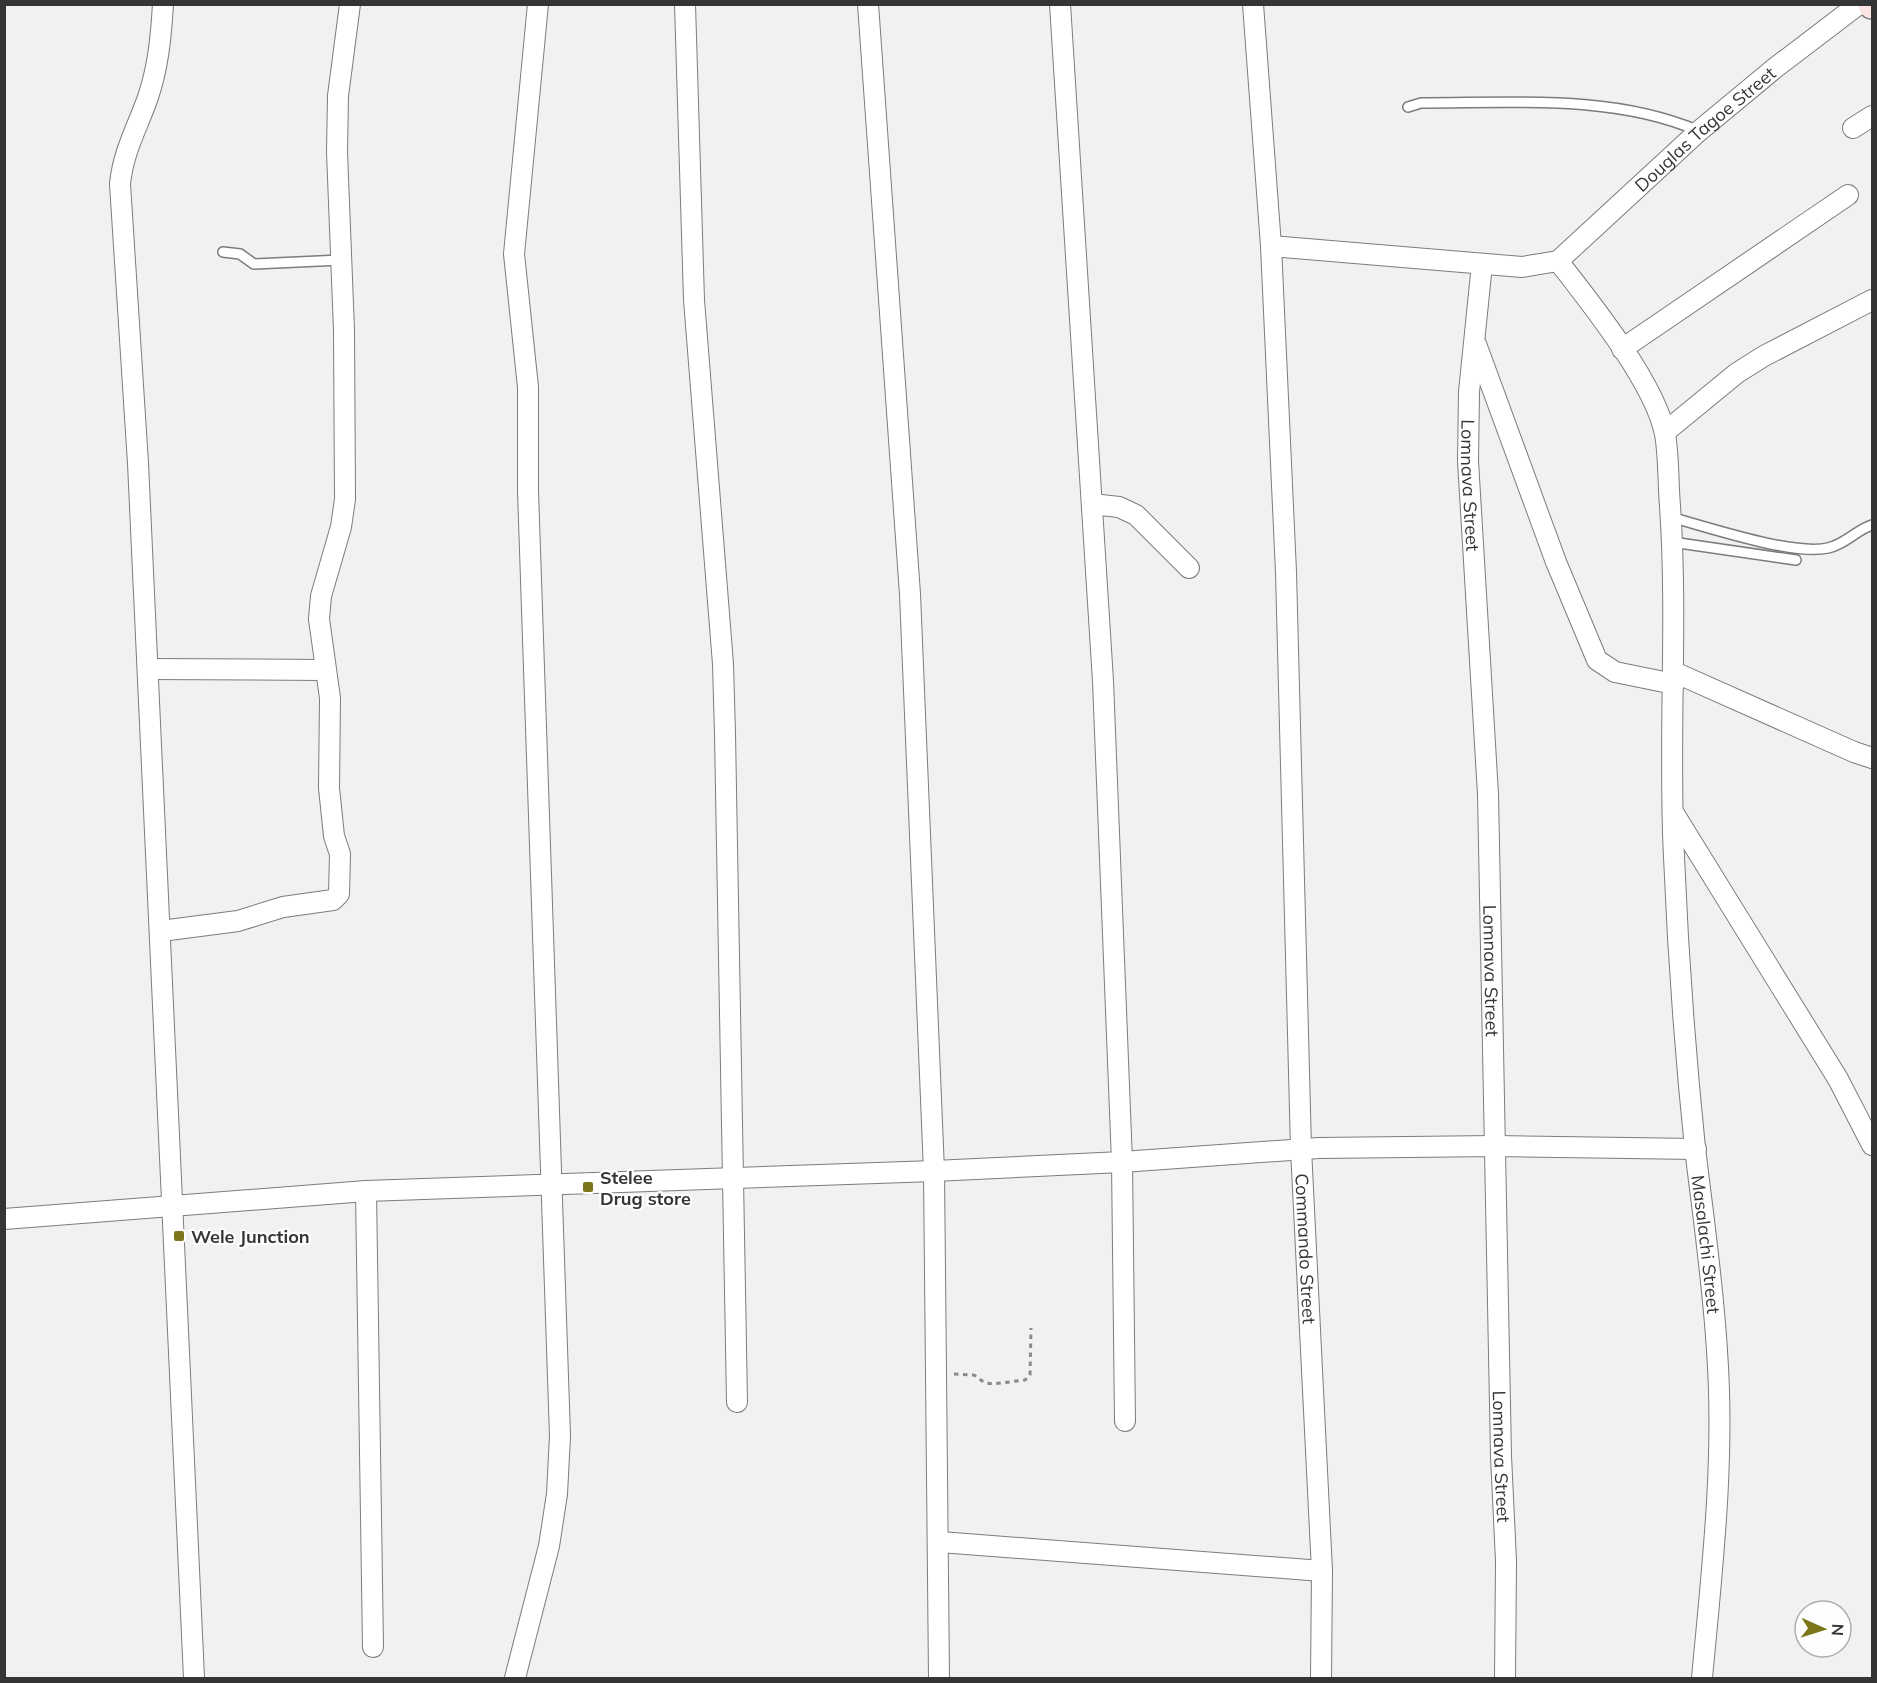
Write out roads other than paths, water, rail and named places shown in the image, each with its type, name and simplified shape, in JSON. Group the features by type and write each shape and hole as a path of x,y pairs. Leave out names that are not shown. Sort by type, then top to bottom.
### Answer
{"street":[{"path":"163,4 156,71 146,102 127,145 120,184 161,931 194,1678"},
{"path":"161,931 238,921 283,907 337,898 340,854 334,836 329,788 330,707 319,636 321,596 341,527 345,499 344,330 337,152 338,96 350,4"},
{"path":"515,1678 549,1546 557,1494 561,1436 529,503 528,387 514,254 538,4"},
{"path":"685,4 694,300 723,664 737,1402"},
{"path":"868,4 910,594 934,1171 940,1542 939,1678"},
{"path":"1060,4 1103,681 1122,1162 1125,1421"},
{"name":"Commando Street","path":"1253,4 1271,246 1294,819 1301,1149 1322,1571 1321,1678"},
{"name":"Douglas Tagoe Street","path":"1558,261 1699,131 1775,68 1859,4"},
{"path":"1852,128 1872,116"},
{"path":"1622,349 1848,195"},
{"path":"1271,246 1522,267 1558,261"},
{"name":"Masalachi Street","path":"1558,261 1599,314 1622,349 1656,409 1665,432 1672,542 1674,678 1671,810 1680,989 1718,1353 1717,1522 1702,1678"},
{"name":"Lomnava Street","path":"1482,264 1469,392 1468,461 1487,783 1501,1456 1506,1561 1505,1678"},
{"path":"1665,432 1737,373 1764,356 1872,300"},
{"path":"1474,339 1556,562 1597,660 1615,672 1674,678 1872,758"},
{"path":"1092,504 1119,507 1136,515 1189,568"},
{"path":"148,669 325,670"},
{"path":"1671,810 1838,1079 1872,1144"},
{"path":"4,1219 366,1191 934,1171 1122,1162 1301,1149 1496,1146 1696,1149"},
{"path":"366,1191 373,1647"},
{"path":"940,1542 1322,1571"}],"lane":[{"path":"1408,107 1421,103 1567,103 1660,117 1699,131"},
{"path":"223,252 240,254 254,264 341,260"},
{"path":"1670,517 1802,550 1827,549 1842,544 1862,529 1872,525"},
{"path":"1672,542 1796,560"}],"place":[{"name":"Stelee Drug store","path":"588,1187"},
{"name":"Wele Junction","path":"179,1236"}]}
